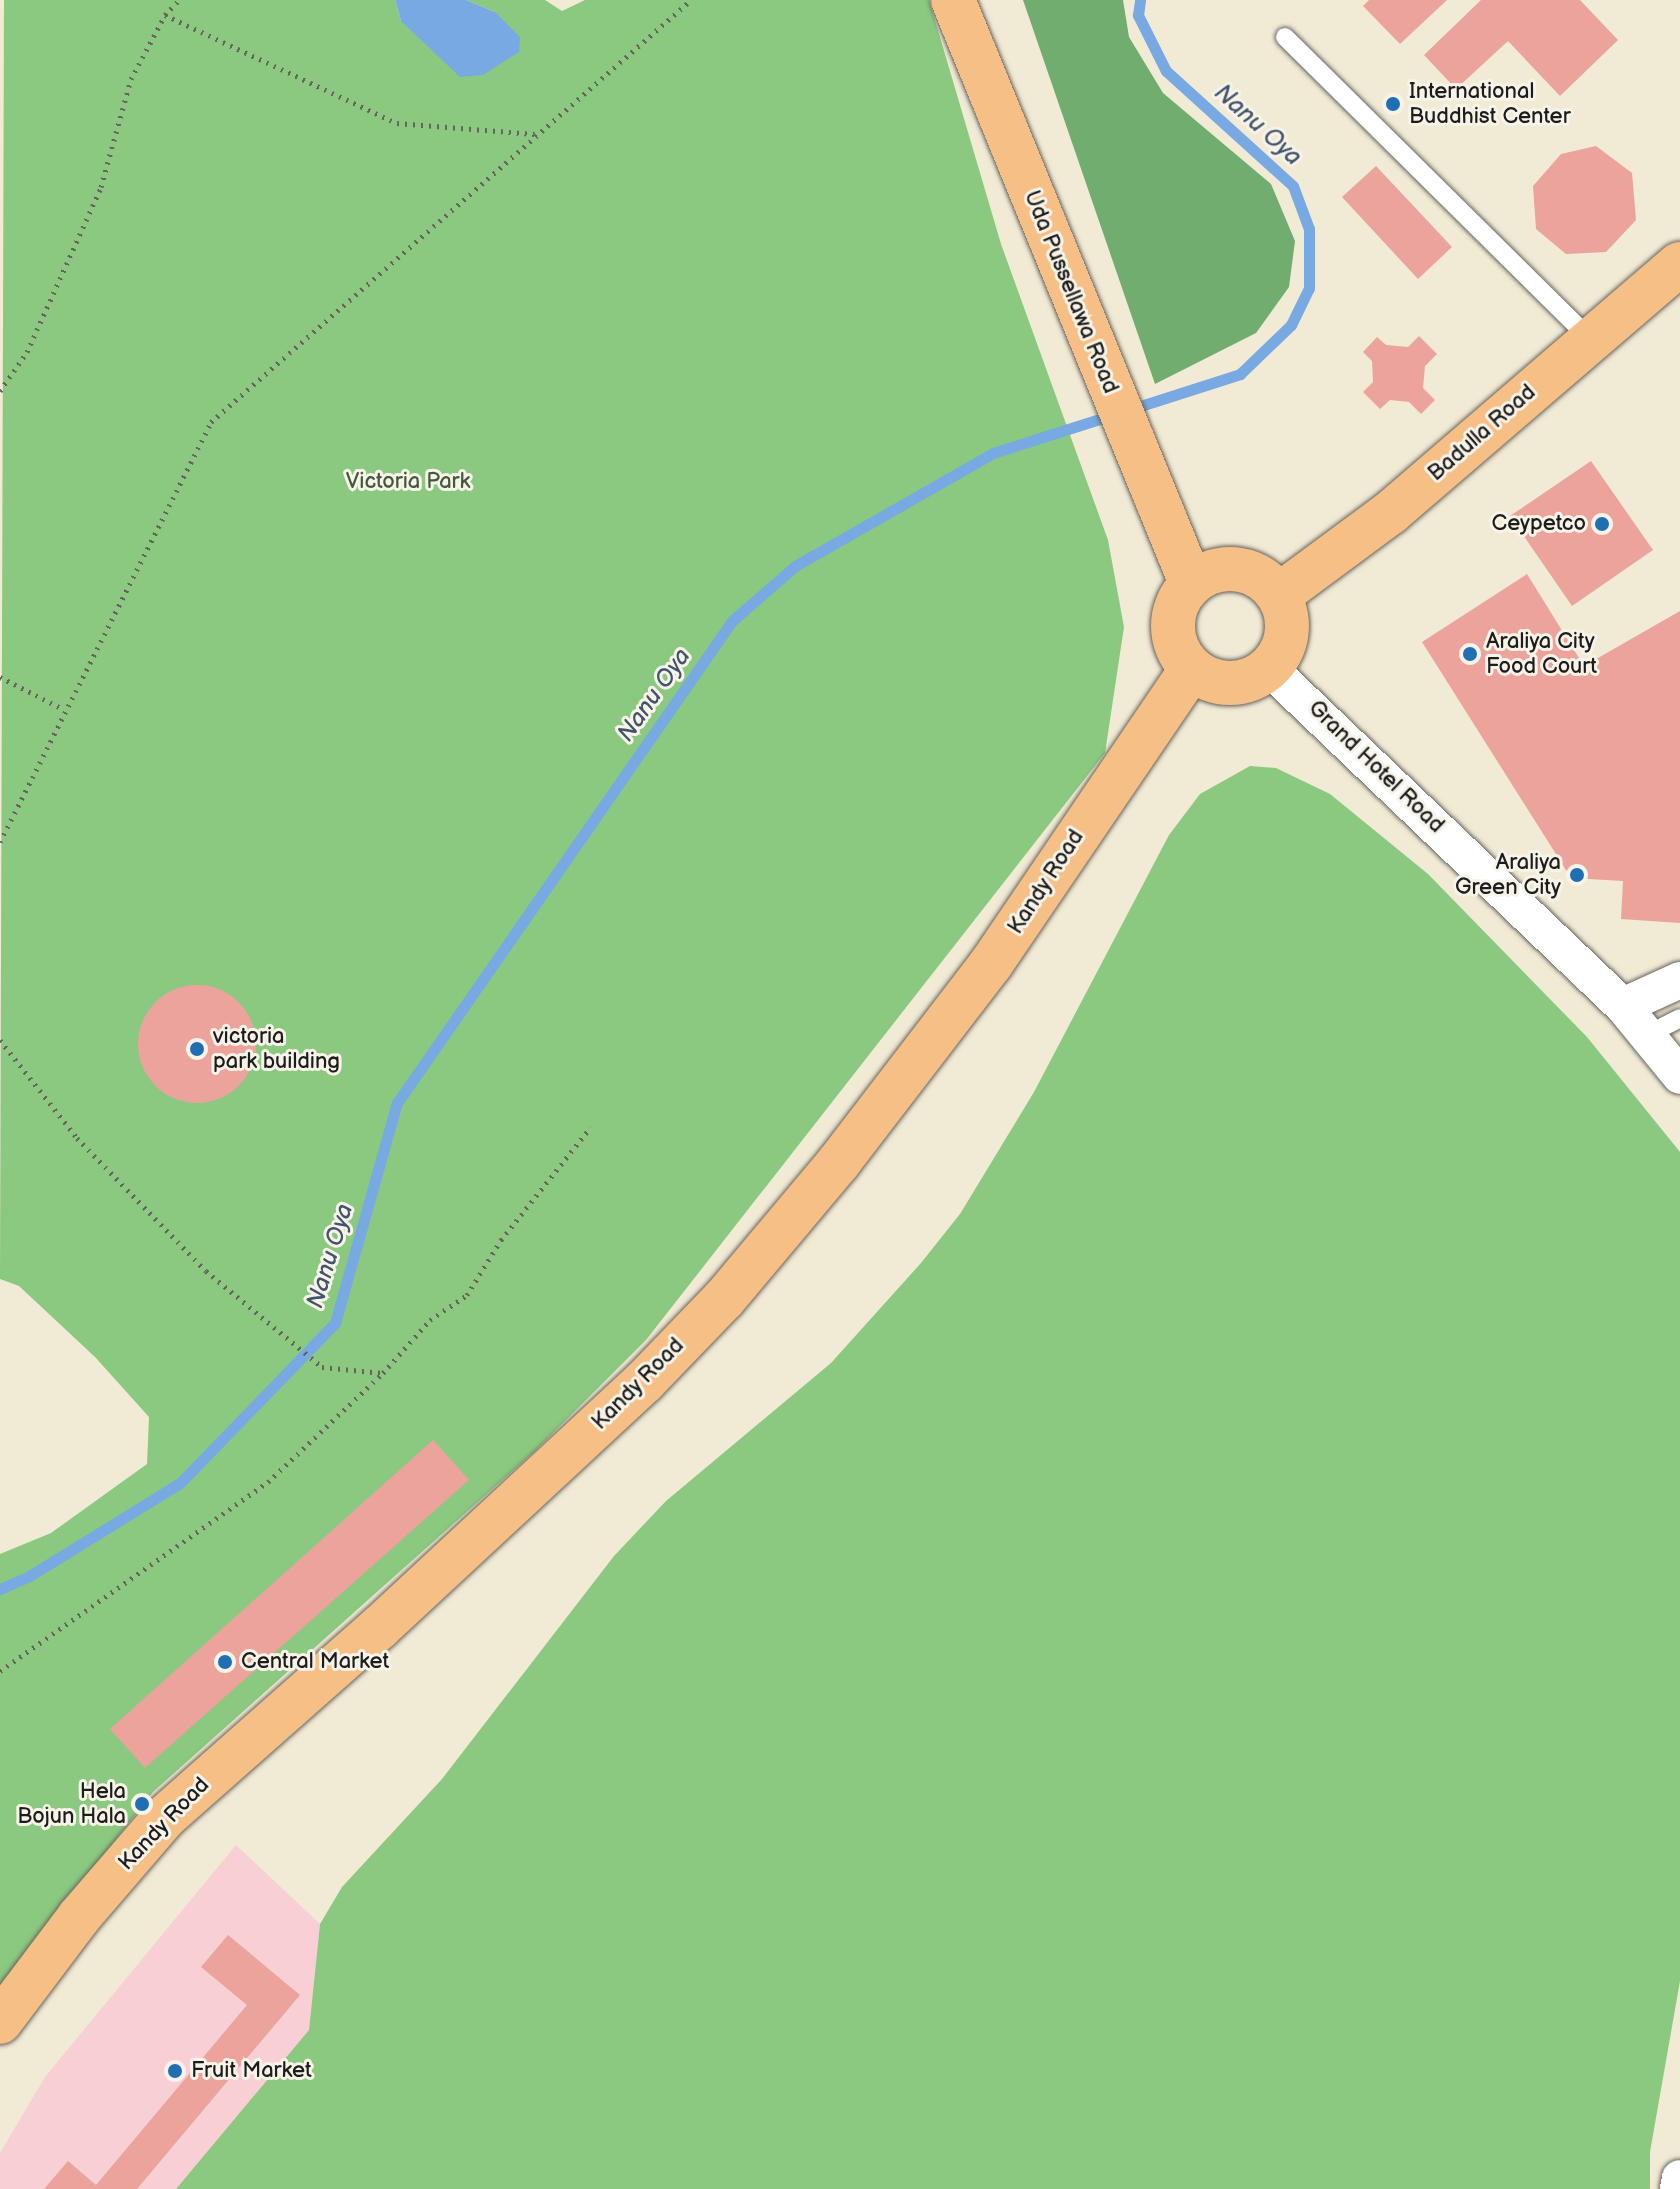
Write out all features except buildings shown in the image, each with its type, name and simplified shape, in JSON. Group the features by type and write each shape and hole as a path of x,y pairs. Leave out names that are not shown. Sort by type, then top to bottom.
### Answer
{"main road":[{"name":"Uda Pussellawa Road","path":"953,0 1191,583"},
{"name":"Badulla Road","path":"1279,595 1390,513 1680,264"},
{"path":"1220,569 1252,572 1279,595 1288,620 1284,650 1269,668 1247,681 1214,683 1191,670 1174,642 1174,610 1191,583 1220,569"},
{"name":"Kandy Road","path":"0,2022 79,1917 165,1817 369,1637 644,1382 724,1299 839,1162 991,964 1191,670"}],"street":[{"name":"Grand Hotel Road","path":"1269,668 1623,1006 1680,1076"},
{"path":"1623,1006 1680,980"},
{"path":"1678,2189 1680,2178"}],"lane":[{"path":"1285,37 1591,340"},
{"path":"1647,1035 1680,1018"}],"path":[{"path":"0,391 27,352 101,187 131,79 165,15 179,0"},
{"path":"0,842 63,709 211,422 535,134 583,99 691,0"},
{"path":"165,15 397,123 535,134"},
{"path":"0,677 63,709"},
{"path":"0,1040 88,1149 206,1271 282,1338 322,1367 383,1373"},
{"path":"0,1671 268,1482 383,1373 430,1320 467,1295 501,1240 591,1127"}],"shaded area":[{"path":"236,1845 320,1924 309,2030 176,2189 0,2189 0,2153 45,2077"}],"green space":[{"name":"Victoria Park","path":"4,0 395,0 401,21 495,12 466,0 545,0 562,11 585,0 929,0 1001,244 1108,540 1124,627 1105,753 646,1340 536,1450 153,1792 0,1988 0,1554 51,1533 147,1464 149,1417 95,1357 19,1286 0,1279"},
{"path":"1023,0 1123,0 1129,37 1163,93 1271,184 1295,241 1289,287 1256,333 1155,384"},
{"path":"1250,766 1276,768 1330,794 1428,874 1587,1037 1680,1152 1680,1981 1650,2152 1650,2189 176,2189 309,2030 320,1924 342,1887 442,1779 614,1556 666,1501 831,1363 921,1263 960,1214 1034,1092 1169,835 1200,794"}],"water":[{"path":"395,0 466,0 495,12 520,37 519,52 483,75 460,77 401,21"}],"waterway":[{"name":"Nanu Oya","path":"1128,410 1240,374 1291,325 1309,288 1309,229 1293,186 1166,71 1138,15 1140,0"},
{"name":"Nanu Oya","path":"0,1589 31,1575 180,1483 335,1323 397,1103 732,621 795,566 993,453 1112,415"}],"place":[{"name":"International Buddhist Center","path":"1393,104"},
{"name":"Ceypetco","path":"1602,524"},
{"name":"Araliya City Food Court","path":"1470,654"},
{"name":"Araliya Green City","path":"1577,875"},
{"name":"victoria park building","path":"197,1049"},
{"name":"Central Market","path":"225,1662"},
{"name":"Hela Bojun Hala","path":"142,1804"},
{"name":"Fruit Market","path":"175,2071"}]}
